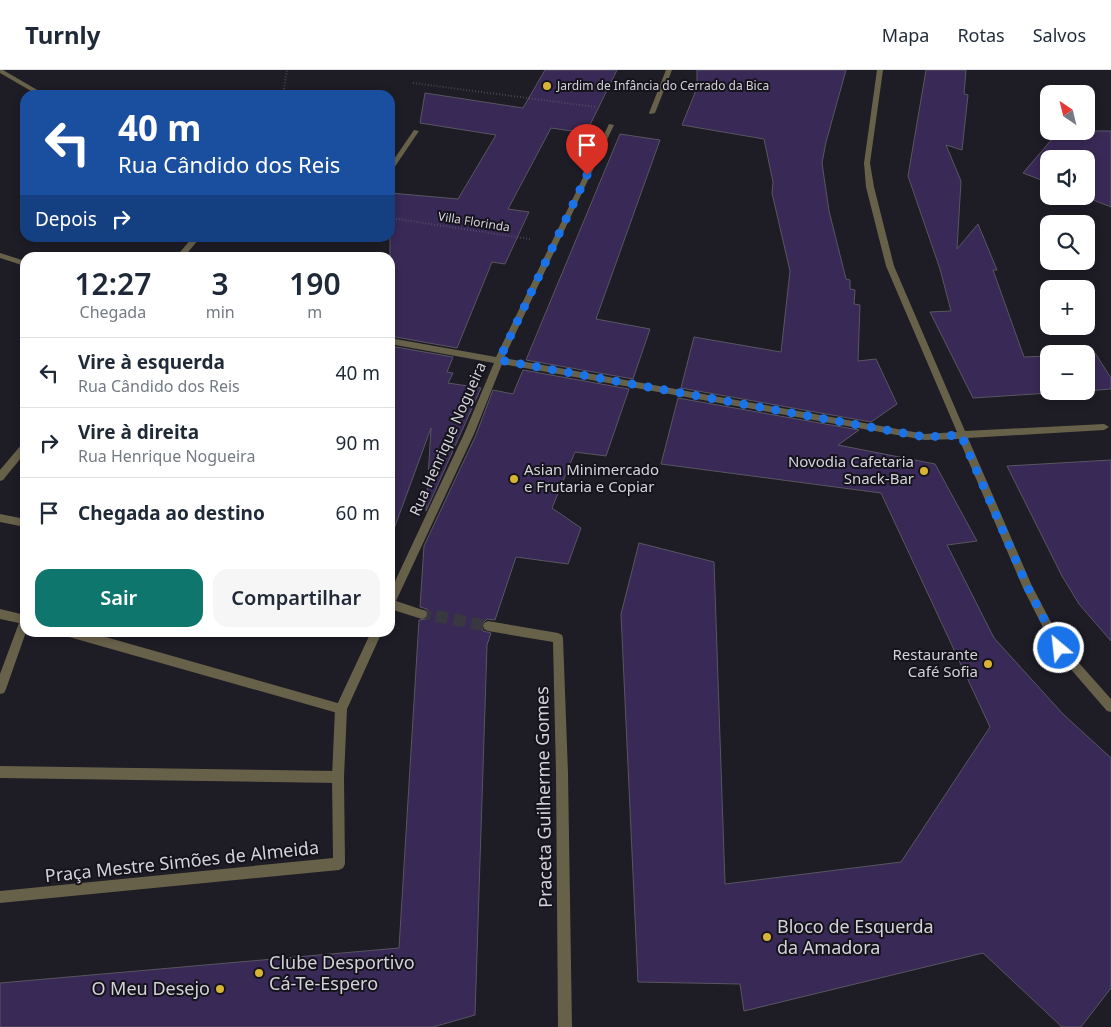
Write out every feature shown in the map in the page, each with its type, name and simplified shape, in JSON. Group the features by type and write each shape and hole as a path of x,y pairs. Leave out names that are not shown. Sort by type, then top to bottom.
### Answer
{"street":[{"path":"652,113 669,70"},
{"path":"880,70 867,163 870,187 890,266 1028,588 1059,648 1111,707"},
{"path":"0,71 34,90"},
{"name":"Rua Henrique Nogueira","path":"395,593 469,434 499,360 611,124"},
{"path":"395,162 416,131"},
{"path":"183,252 192,242"},
{"path":"0,255 20,262"},
{"path":"395,341 925,437 1104,427"},
{"path":"0,478 20,452"},
{"path":"0,518 20,522"},
{"path":"395,606 422,614"},
{"path":"0,614 20,619"},
{"name":"Praceta Guilherme Gomes","path":"488,626 558,638 562,773 564,1027"},
{"path":"0,689 20,634"},
{"path":"86,637 342,710"},
{"name":"Praça Mestre Simões de Almeida","path":"0,897 339,864 338,777 342,710 375,637"},
{"path":"0,772 338,777"}],"path":[{"path":"284,90 287,70"},
{"path":"413,83 596,108"},
{"name":"Villa Florinda","path":"395,219 555,243"}],"building":[{"path":"545,70 617,70 586,133 551,128 508,209 529,212 505,264 492,262 457,348 395,337 395,252 390,252 390,242 395,242 395,193 458,199 496,135 420,123 425,93 523,108"},
{"path":"697,70 846,70 822,163 829,211 846,279 850,280 850,289 855,290 854,304 860,305 858,361 876,359 897,404 871,422 681,388 694,337 781,352 790,271 772,193 773,182 764,139 682,125 697,88"},
{"path":"926,70 966,70 964,94 968,95 962,150 946,145 961,181 957,249 978,224 997,270 993,270 1024,357 1040,356 1040,394 973,398 930,312 951,311 940,269 908,176"},
{"path":"1095,131 1111,131 1111,207 1095,201 1095,150 1043,150 1051,140 1095,140"},
{"path":"620,134 660,140 596,319 650,329 633,379 526,360"},
{"path":"1040,153 1040,180 1023,173"},
{"path":"395,347 453,357 447,372 453,373 448,383 481,388 426,511 431,428 395,526"},
{"path":"1095,353 1111,378 1111,389 1095,390"},
{"path":"523,370 629,389 606,456 575,452 552,508 581,528 568,564 516,557 495,620 487,619 481,625 483,631 491,633 487,645 475,1015 433,1027 0,1027 0,983 399,948 419,620 427,619 429,615 427,609 420,607 424,546 476,435 493,390 513,394"},
{"path":"678,398 859,430 838,445 935,464 977,541 947,545 994,638 1063,714 1111,758 1111,988 1081,1027 1062,1027 983,953 744,1011 740,984 638,982 621,614 639,543 714,562 725,884 901,862 990,727 881,493 661,464"},
{"path":"1111,460 1111,641 1079,604 1062,576 1007,466"}],"tunnel":[{"path":"422,614 442,618"},
{"path":"436,616 488,626"}],"place":[{"name":"Jardim de Infância do Cerrado da Bica","path":"547,86"},
{"name":"Novodia Cafetaria Snack-Bar","path":"924,471"},
{"name":"Asian Minimercado e Frutaria e Copiar","path":"514,479"},
{"name":"Restaurante Café Sofia","path":"988,664"},
{"name":"Bloco de Esquerda da Amadora","path":"767,937"},
{"name":"Clube Desportivo Cá-Te-Espero","path":"259,973"},
{"name":"O Meu Desejo","path":"220,989"}],"route":[{"path":"587,175 499,360 925,437 961,435 1028,588 1059,648"}]}
